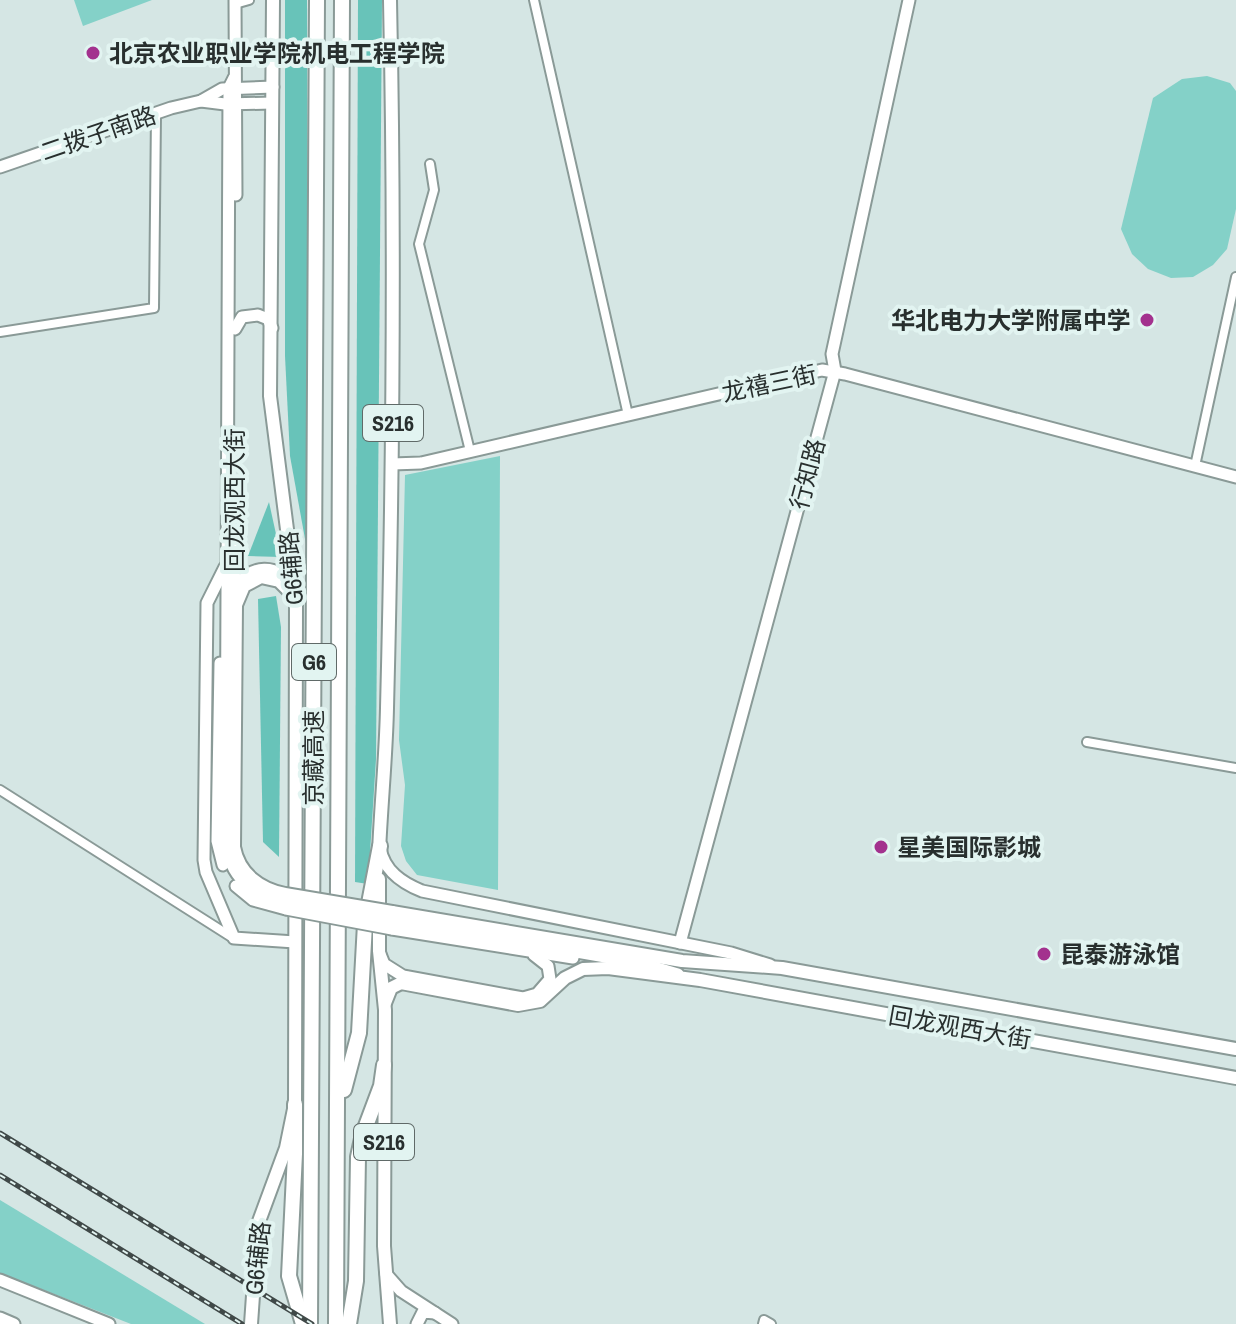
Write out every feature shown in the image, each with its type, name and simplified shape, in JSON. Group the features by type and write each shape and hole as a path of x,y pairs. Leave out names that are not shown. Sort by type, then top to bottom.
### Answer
{"highway":[{"name":"京藏高速","path":"310,1324 317,0"},
{"name":"京藏高速","path":"336,1324 342,0"},
{"path":"339,1110 359,1033 365,924 380,846"},
{"path":"349,1324 356,1281 358,1157 381,1086 384,1065"},
{"path":"295,1104 289,1276 303,1324"}],"main road":[{"name":"G6辅路","path":"251,1324 258,1224 286,1148 295,1104 296,600 270,396 273,0"},
{"name":"S216","path":"390,0 394,164 392,464 379,951 385,1010 386,1273 390,1324"},
{"path":"236,599 244,586 264,576 283,583 296,600"},
{"name":"回龙观西大街","path":"236,599 234,847 238,863 254,881 286,901"},
{"path":"286,901 392,920"},
{"name":"回龙观西大街","path":"392,920 682,961 782,968 1236,1049"},
{"path":"385,1010 388,994 398,983 525,1005 540,1001 565,978 591,968 700,980"},
{"name":"回龙观西大街","path":"700,980 1236,1078"}],"street":[{"path":"235,2 249,0"},
{"path":"534,0 628,415"},
{"name":"行知路","path":"680,943 835,371 832,354 909,0"},
{"name":"回龙观西大街","path":"235,2 225,567 228,601 227,851 234,871 243,883 263,895 286,901"},
{"name":"二拨子南路","path":"0,167 156,113 197,102 233,85 273,87"},
{"name":"二拨子南路","path":"197,102 272,103"},
{"name":"回龙观西大街","path":"232,104 235,329 233,559 236,599"},
{"path":"0,332 154,308 156,113"},
{"path":"430,164 434,190 419,244 470,451"},
{"path":"1195,466 1236,277"},
{"path":"235,329 242,317 256,315 268,319 272,328"},
{"name":"龙禧三街","path":"392,464 414,464 817,370 835,371 1236,477"},
{"name":"回龙观西大街","path":"225,567 207,603 204,860 206,872 234,938"},
{"path":"1087,742 1236,768"},
{"path":"0,790 234,938 295,942"},
{"name":"回龙观西大街","path":"380,846 388,869 422,891 731,953 782,968"},
{"name":"回龙观西大街","path":"392,920 530,953 608,962 684,976"},
{"name":"回龙观西大街","path":"392,920 640,963 700,980"},
{"path":"379,951 384,964 403,976 523,998 542,991 551,975 546,963 530,953"},
{"path":"386,1273 401,1291 452,1324"},
{"path":"0,1280 109,1324"},
{"path":"417,1324 423,1312 440,1315"},
{"path":"0,1318 14,1324"},
{"path":"763,1324 764,1320 771,1324"}],"shaded area":[{"path":"74,0 152,0 83,26"},
{"path":"285,0 307,0 309,561 290,456 285,356"},
{"path":"358,0 382,0 376,759 368,884 355,882"},
{"path":"1207,76 1230,83 1236,91 1236,209 1227,249 1213,265 1193,277 1171,278 1148,269 1132,254 1121,229 1153,98 1182,79"},
{"path":"500,456 498,890 417,875 406,861 401,846 405,785 399,740 405,475"},
{"path":"269,502 281,557 248,556"},
{"path":"276,596 281,627 279,857 263,842 258,599"},
{"path":"0,1200 205,1324 131,1324 0,1273"}],"railway":[{"path":"0,1133 312,1324"},
{"path":"0,1175 242,1324"}],"place":[{"name":"北京农业职业学院机电工程学院","path":"93,53"},
{"name":"华北电力大学附属中学","path":"1147,320"},
{"name":"星美国际影城","path":"881,847"},
{"name":"昆泰游泳馆","path":"1044,954"}]}
